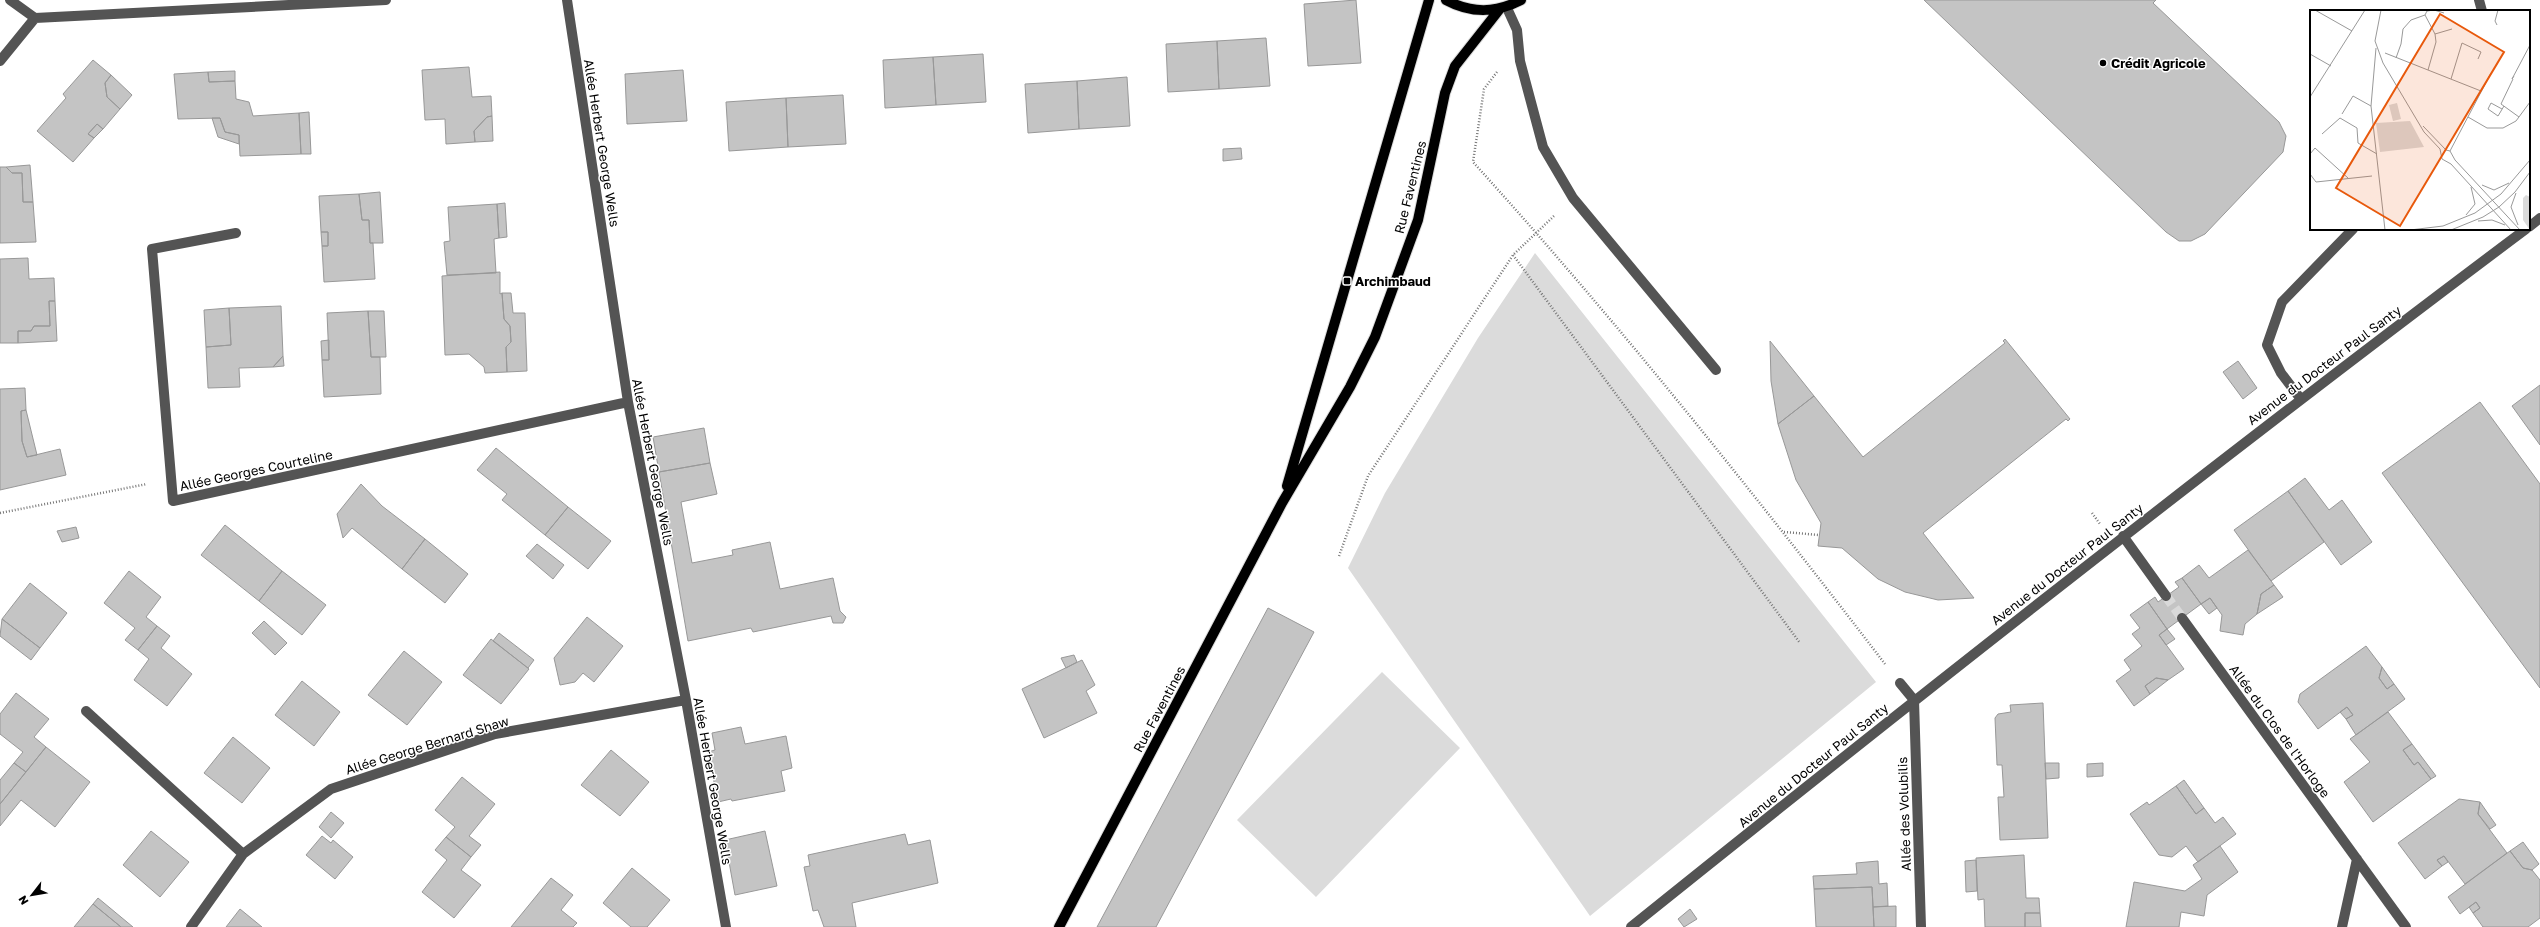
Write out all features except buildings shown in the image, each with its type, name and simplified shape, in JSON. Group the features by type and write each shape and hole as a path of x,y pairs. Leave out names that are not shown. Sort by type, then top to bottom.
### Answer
{"main road":[{"name":"Rue Faventines","path":"1282,503 1429,0"},
{"name":"Rue Faventines","path":"1446,0 1463,8 1481,11 1503,9 1521,0"},
{"name":"Rue Faventines","path":"1059,927 1282,503 1350,387 1375,337 1418,220 1445,93 1455,66 1503,9"}],"street":[{"path":"10,0 35,18 301,3 386,0"},
{"name":"Allée Herbert George Wells","path":"567,0 628,402 686,700 726,927"},
{"path":"2479,0 2482,10"},
{"path":"1503,9 1517,30 1520,61 1543,147 1573,198 1716,370"},
{"path":"0,61 35,18"},
{"path":"2530,226 2540,218"},
{"path":"2300,398 2281,373 2267,345 2282,302 2353,230"},
{"name":"Avenue du Docteur Paul Santy","path":"1631,927 1914,700 2123,536 2300,398 2525,230"},
{"name":"Allée Georges Courteline","path":"236,233 152,249 173,501 628,402"},
{"path":"2123,536 2166,596"},
{"name":"Allée du Clos de l'Horloge","path":"2182,618 2406,927"},
{"path":"1900,683 1914,700"},
{"name":"Allée George Bernard Shaw","path":"191,927 243,854 331,789 495,734 686,700"},
{"name":"Allée des Volubilis","path":"1914,700 1921,927"},
{"path":"86,711 243,854"},
{"path":"2342,927 2357,859"}],"path":[{"path":"1520,61 1502,66 1484,88 1473,162 1537,232 1784,532 1900,683"},
{"path":"1339,556 1368,476 1513,255 1537,232"},
{"path":"1513,255 1800,643"},
{"path":"0,513 171,479"},
{"path":"1784,532 1819,535"}],"shaded area":[{"path":"1535,253 1876,682 1590,916 1348,568 1385,493 1478,338"},
{"path":"1382,672 1460,748 1316,897 1237,820"}],"tunnel":[{"path":"2166,596 2182,618"}],"place":[{"name":"Crédit Agricole","path":"2103,63"},
{"name":"Archimbaud","path":"1347,281"}]}
